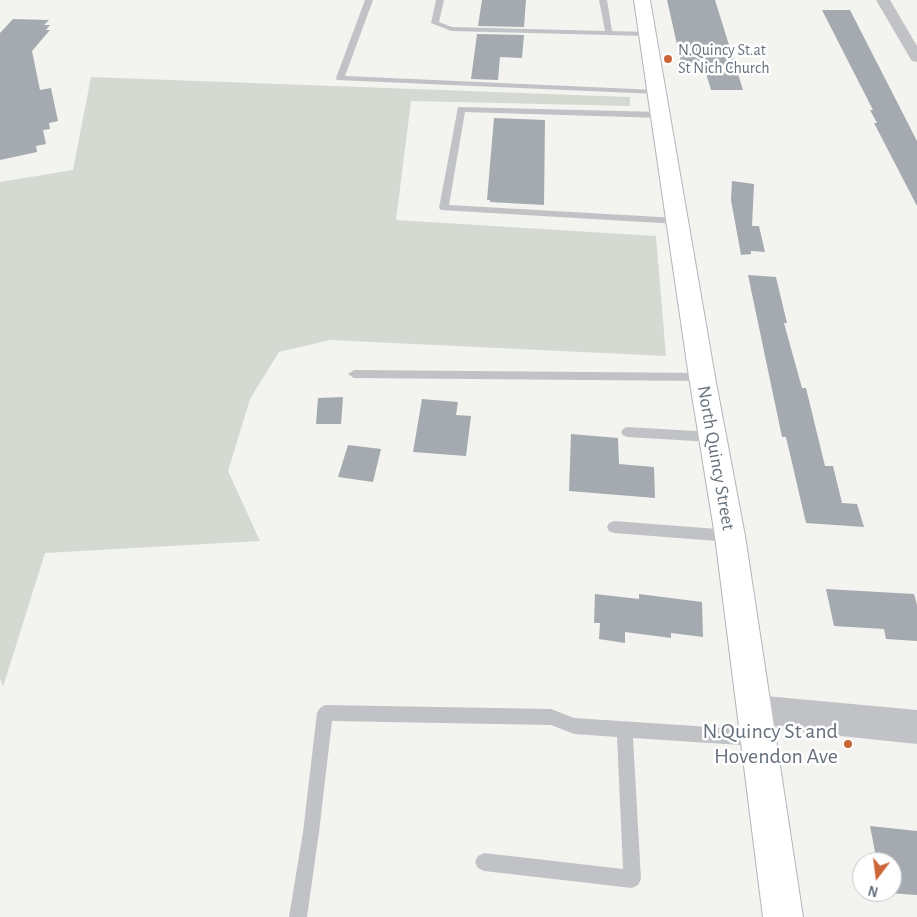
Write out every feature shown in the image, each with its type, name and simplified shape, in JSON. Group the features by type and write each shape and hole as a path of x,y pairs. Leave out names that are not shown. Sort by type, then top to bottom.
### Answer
{"main road":[{"name":"North Quincy Street","path":"642,0 702,377 730,536 783,917"}],"street":[{"path":"883,0 917,58"},
{"path":"757,725 917,727"}],"lane":[{"path":"369,0 340,78 659,104"},
{"path":"440,0 435,22 451,29 648,34"},
{"path":"603,0 608,33"},
{"path":"659,104 461,109 444,208 677,221"},
{"path":"354,374 702,377"},
{"path":"627,432 712,437"},
{"path":"614,527 730,536"},
{"path":"298,917 311,832 324,713 551,717 574,726 625,730 757,725"},
{"path":"484,862 632,879 625,730"}],"shaded area":[{"path":"91,77 630,97 630,106 411,101 396,220 656,236 666,356 330,340 279,352 250,399 228,471 260,541 45,553 3,687 0,678 0,182 73,170"}],"building":[{"path":"482,0 526,0 524,27 478,26"},
{"path":"667,0 715,0 743,90 711,90 703,63 681,62"},
{"path":"822,10 850,10 917,141 917,206 874,123 877,123 870,110 873,110"},
{"path":"13,19 49,20 44,25 50,25 46,30 50,30 32,51 40,90 51,88 58,121 49,123 50,129 43,130 46,144 36,146 37,152 0,160 0,33"},
{"path":"477,34 524,35 522,58 500,57 498,80 471,79"},
{"path":"494,118 545,120 544,205 490,202 490,200 487,200"},
{"path":"732,181 754,184 752,226 759,226 765,252 751,251 751,254 741,255 731,200"},
{"path":"748,275 776,277 787,323 784,323 802,388 806,388 825,466 833,466 842,503 857,504 864,527 806,523 786,437 782,437"},
{"path":"343,397 341,424 316,424 318,398"},
{"path":"422,399 458,402 456,415 471,416 466,456 413,452"},
{"path":"571,434 618,438 619,464 654,467 655,498 569,491"},
{"path":"348,445 381,449 373,482 338,477"},
{"path":"826,589 914,594 917,605 917,641 886,639 884,629 834,626"},
{"path":"595,594 639,599 639,594 702,602 703,637 671,633 671,638 625,632 625,643 599,639 600,623 594,623"},
{"path":"870,826 917,831 917,895 902,894 902,852 875,852"}],"place":[{"name":"N.Quincy St.at St Nich Church","path":"668,59"},
{"name":"N.Quincy St and Hovendon Ave","path":"848,744"}]}
